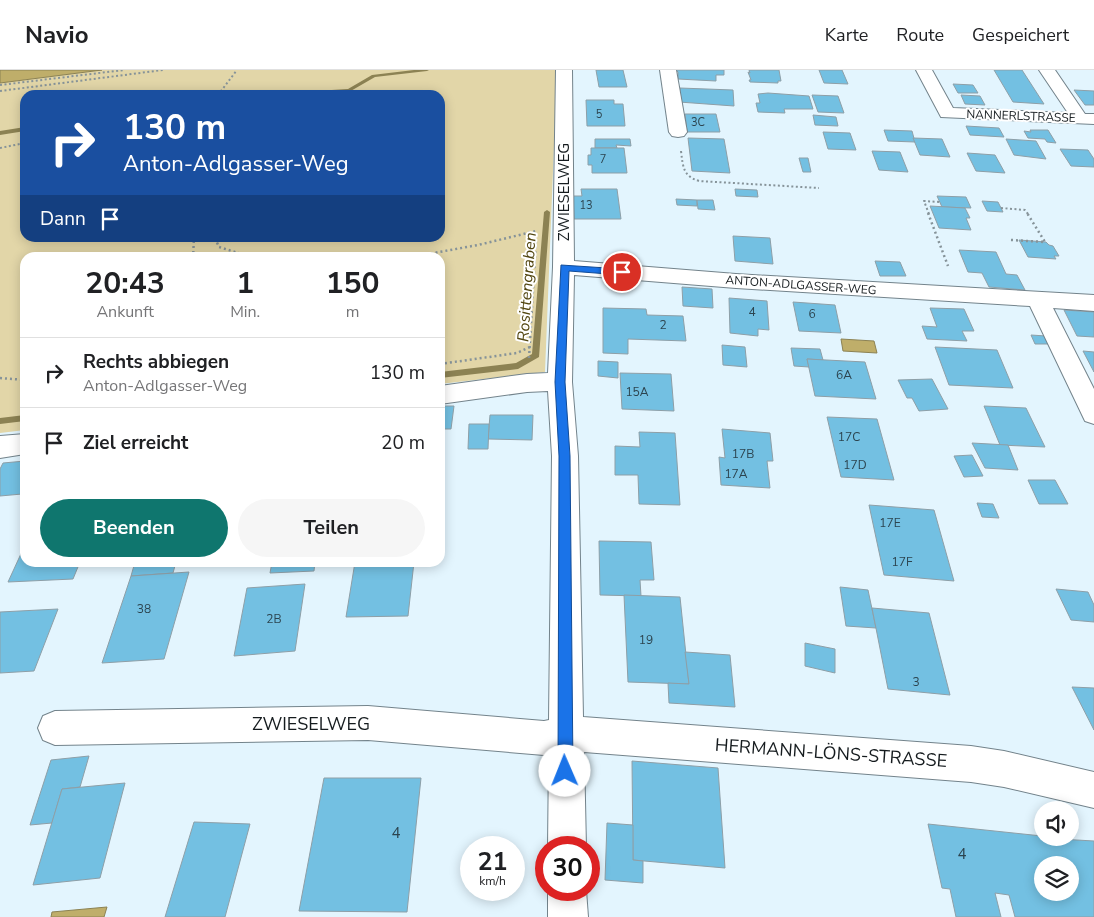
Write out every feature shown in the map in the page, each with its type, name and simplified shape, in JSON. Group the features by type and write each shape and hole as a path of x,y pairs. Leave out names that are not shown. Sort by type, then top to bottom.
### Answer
{"street":[{"name":"ZWIESELWEG","path":"564,70 564,268 560,382 565,456 567,836"},
{"path":"668,70 678,132"},
{"name":"NANNERLSTRASSE","path":"924,70 947,113 1087,118"},
{"path":"1047,70 1087,118"},
{"name":"ANTON-ADLGASSER-WEG","path":"564,268 736,281 1094,303"},
{"path":"1038,300 1094,414"},
{"path":"445,394 527,383 560,382"},
{"path":"0,447 20,445"},
{"name":"ZWIESELWEG","path":"55,728 368,723 544,738 565,733"},
{"name":"HERMANN-LÖNS-STRASSE","path":"565,733 970,764 1004,769 1094,790"},
{"path":"567,901 568,917"}],"path":[{"path":"0,85 124,70"},
{"path":"0,91 163,70"},
{"path":"222,90 237,70"},
{"path":"678,132 683,170 689,178 698,181 819,188"},
{"path":"0,148 20,144"},
{"path":"940,202 924,201 948,266"},
{"path":"1001,208 1025,210 1046,242 1011,240"},
{"path":"439,252 536,231"},
{"path":"217,242 219,247 235,252"},
{"path":"445,363 517,353 530,347 534,264"},
{"path":"0,378 20,380"}],"shaded area":[{"path":"0,70 102,70 0,83"},
{"path":"102,70 557,70 545,372 445,383 445,252 20,252 20,431 0,433 0,83"},
{"path":"841,339 874,341 877,353 843,351"},
{"path":"107,907 104,917 51,917 52,912"}],"building":[{"path":"596,70 623,70 627,87 599,87"},
{"path":"676,70 724,70 724,75 716,75 716,81 678,79 678,72"},
{"path":"749,70 779,70 781,81 778,81 778,83 750,82"},
{"path":"819,70 842,70 848,84 824,83"},
{"path":"994,70 1022,70 1044,104 1013,102"},
{"path":"953,84 973,85 978,93 958,93"},
{"path":"680,88 733,90 734,106 679,102"},
{"path":"1074,90 1094,91 1094,105 1085,105"},
{"path":"758,94 809,96 813,109 784,109 785,113 758,112 756,103 760,103"},
{"path":"812,95 838,96 844,113 818,112"},
{"path":"961,95 980,96 985,105 965,104"},
{"path":"586,100 614,100 614,104 623,104 625,126 587,126"},
{"path":"685,114 716,114 720,132 687,132"},
{"path":"813,115 836,117 838,126 815,125"},
{"path":"966,126 999,128 1004,137 970,135"},
{"path":"884,130 912,131 915,142 888,141"},
{"path":"1030,130 1048,130 1056,143 1047,142 1045,139 1028,138 1024,131 1031,132"},
{"path":"823,132 850,133 856,150 828,149"},
{"path":"688,138 724,139 730,173 692,171"},
{"path":"913,138 942,139 950,157 920,155"},
{"path":"595,139 630,139 631,146 616,145 617,148 595,148"},
{"path":"1006,139 1036,141 1046,159 1014,155"},
{"path":"591,148 624,148 627,173 592,173 592,165 588,165 588,155 591,155"},
{"path":"1060,149 1088,150 1094,159 1094,167 1071,166"},
{"path":"872,151 900,152 908,172 879,170"},
{"path":"967,153 995,155 1005,173 976,171"},
{"path":"799,158 808,158 811,172 803,172"},
{"path":"581,189 617,189 621,219 574,219 573,196 582,196"},
{"path":"735,189 757,190 758,197 736,196"},
{"path":"937,196 966,197 971,208 942,207"},
{"path":"676,199 697,200 697,206 677,205"},
{"path":"697,200 713,200 715,210 698,209"},
{"path":"982,201 998,202 1003,212 987,211"},
{"path":"930,206 965,208 970,218 966,218 971,230 939,228"},
{"path":"733,236 770,238 773,264 735,261"},
{"path":"1019,240 1046,242 1053,246 1059,256 1054,256 1056,259 1028,257"},
{"path":"959,250 996,252 1006,274 1017,275 1025,290 989,287 982,273 968,272"},
{"path":"875,261 900,262 906,276 880,276"},
{"path":"682,287 712,289 713,308 683,306"},
{"path":"729,298 767,301 769,330 758,329 758,336 730,333"},
{"path":"793,302 835,305 841,333 799,331"},
{"path":"603,308 646,309 647,315 683,316 686,341 628,339 628,354 603,353"},
{"path":"930,308 964,309 974,331 962,331 967,341 927,339 922,326 937,327"},
{"path":"1064,310 1094,312 1094,337 1077,336"},
{"path":"1031,335 1046,336 1050,344 1035,344"},
{"path":"722,345 745,347 747,367 723,365"},
{"path":"935,347 997,350 1013,388 949,385"},
{"path":"791,348 820,349 823,360 807,359 809,367 794,366"},
{"path":"1083,351 1094,352 1094,372"},
{"path":"807,359 865,362 876,399 815,396"},
{"path":"598,361 618,362 618,378 598,376"},
{"path":"620,373 671,374 674,411 622,409"},
{"path":"932,379 948,409 919,411 912,398 907,398 898,380"},
{"path":"445,406 454,406 451,429 445,429"},
{"path":"984,406 1026,408 1045,447 1000,445"},
{"path":"490,415 533,415 532,440 488,439"},
{"path":"827,417 877,419 894,480 841,477"},
{"path":"469,424 489,424 488,449 468,449"},
{"path":"722,429 770,433 773,461 767,461 770,488 721,485 719,457 725,458"},
{"path":"639,432 675,433 680,505 639,504 638,475 615,475 615,446 640,447"},
{"path":"972,443 1008,445 1018,470 985,468"},
{"path":"972,455 983,476 964,477 954,456"},
{"path":"20,461 20,494 0,496 0,469 3,463"},
{"path":"1028,480 1055,480 1068,504 1039,504"},
{"path":"977,503 993,504 999,518 982,517"},
{"path":"869,505 934,510 954,581 884,575"},
{"path":"599,541 651,542 654,580 640,580 641,596 600,595"},
{"path":"20,556 20,567 78,567 73,579 8,582"},
{"path":"134,567 175,567 173,573 131,576"},
{"path":"271,567 314,567 314,571 270,573"},
{"path":"354,567 413,567 408,616 346,617"},
{"path":"189,572 164,659 102,663 131,576"},
{"path":"305,584 295,651 234,656 247,588"},
{"path":"840,587 868,590 876,628 846,626"},
{"path":"1056,589 1088,592 1094,605 1094,622 1071,620"},
{"path":"624,595 680,597 689,684 628,682"},
{"path":"872,608 929,613 950,695 888,689"},
{"path":"58,609 34,671 0,673 0,612"},
{"path":"805,643 835,649 835,673 805,666"},
{"path":"685,652 730,655 735,707 669,703 668,683 689,684"},
{"path":"1072,687 1094,688 1094,730"},
{"path":"89,756 80,787 62,789 52,823 30,825 51,760"},
{"path":"632,761 718,768 725,868 633,860"},
{"path":"324,778 421,778 407,912 299,911"},
{"path":"125,783 100,878 33,885 62,789"},
{"path":"194,822 250,824 225,917 165,917"},
{"path":"607,823 633,825 633,860 643,861 643,883 605,880"},
{"path":"928,824 1034,835 1034,846 1079,846 1079,840 1094,841 1094,917 1015,917 1009,895 995,893 1001,917 956,917 950,889 942,888"}],"waterway":[{"path":"349,90 374,76 427,70"},
{"path":"0,133 20,130"},
{"name":"Rosittengraben","path":"445,374 518,366 536,355 547,212"},
{"name":"Rosittengraben","path":"0,421 20,419"}],"route":[{"path":"565,771 565,456 560,382 564,268 622,272"}]}
